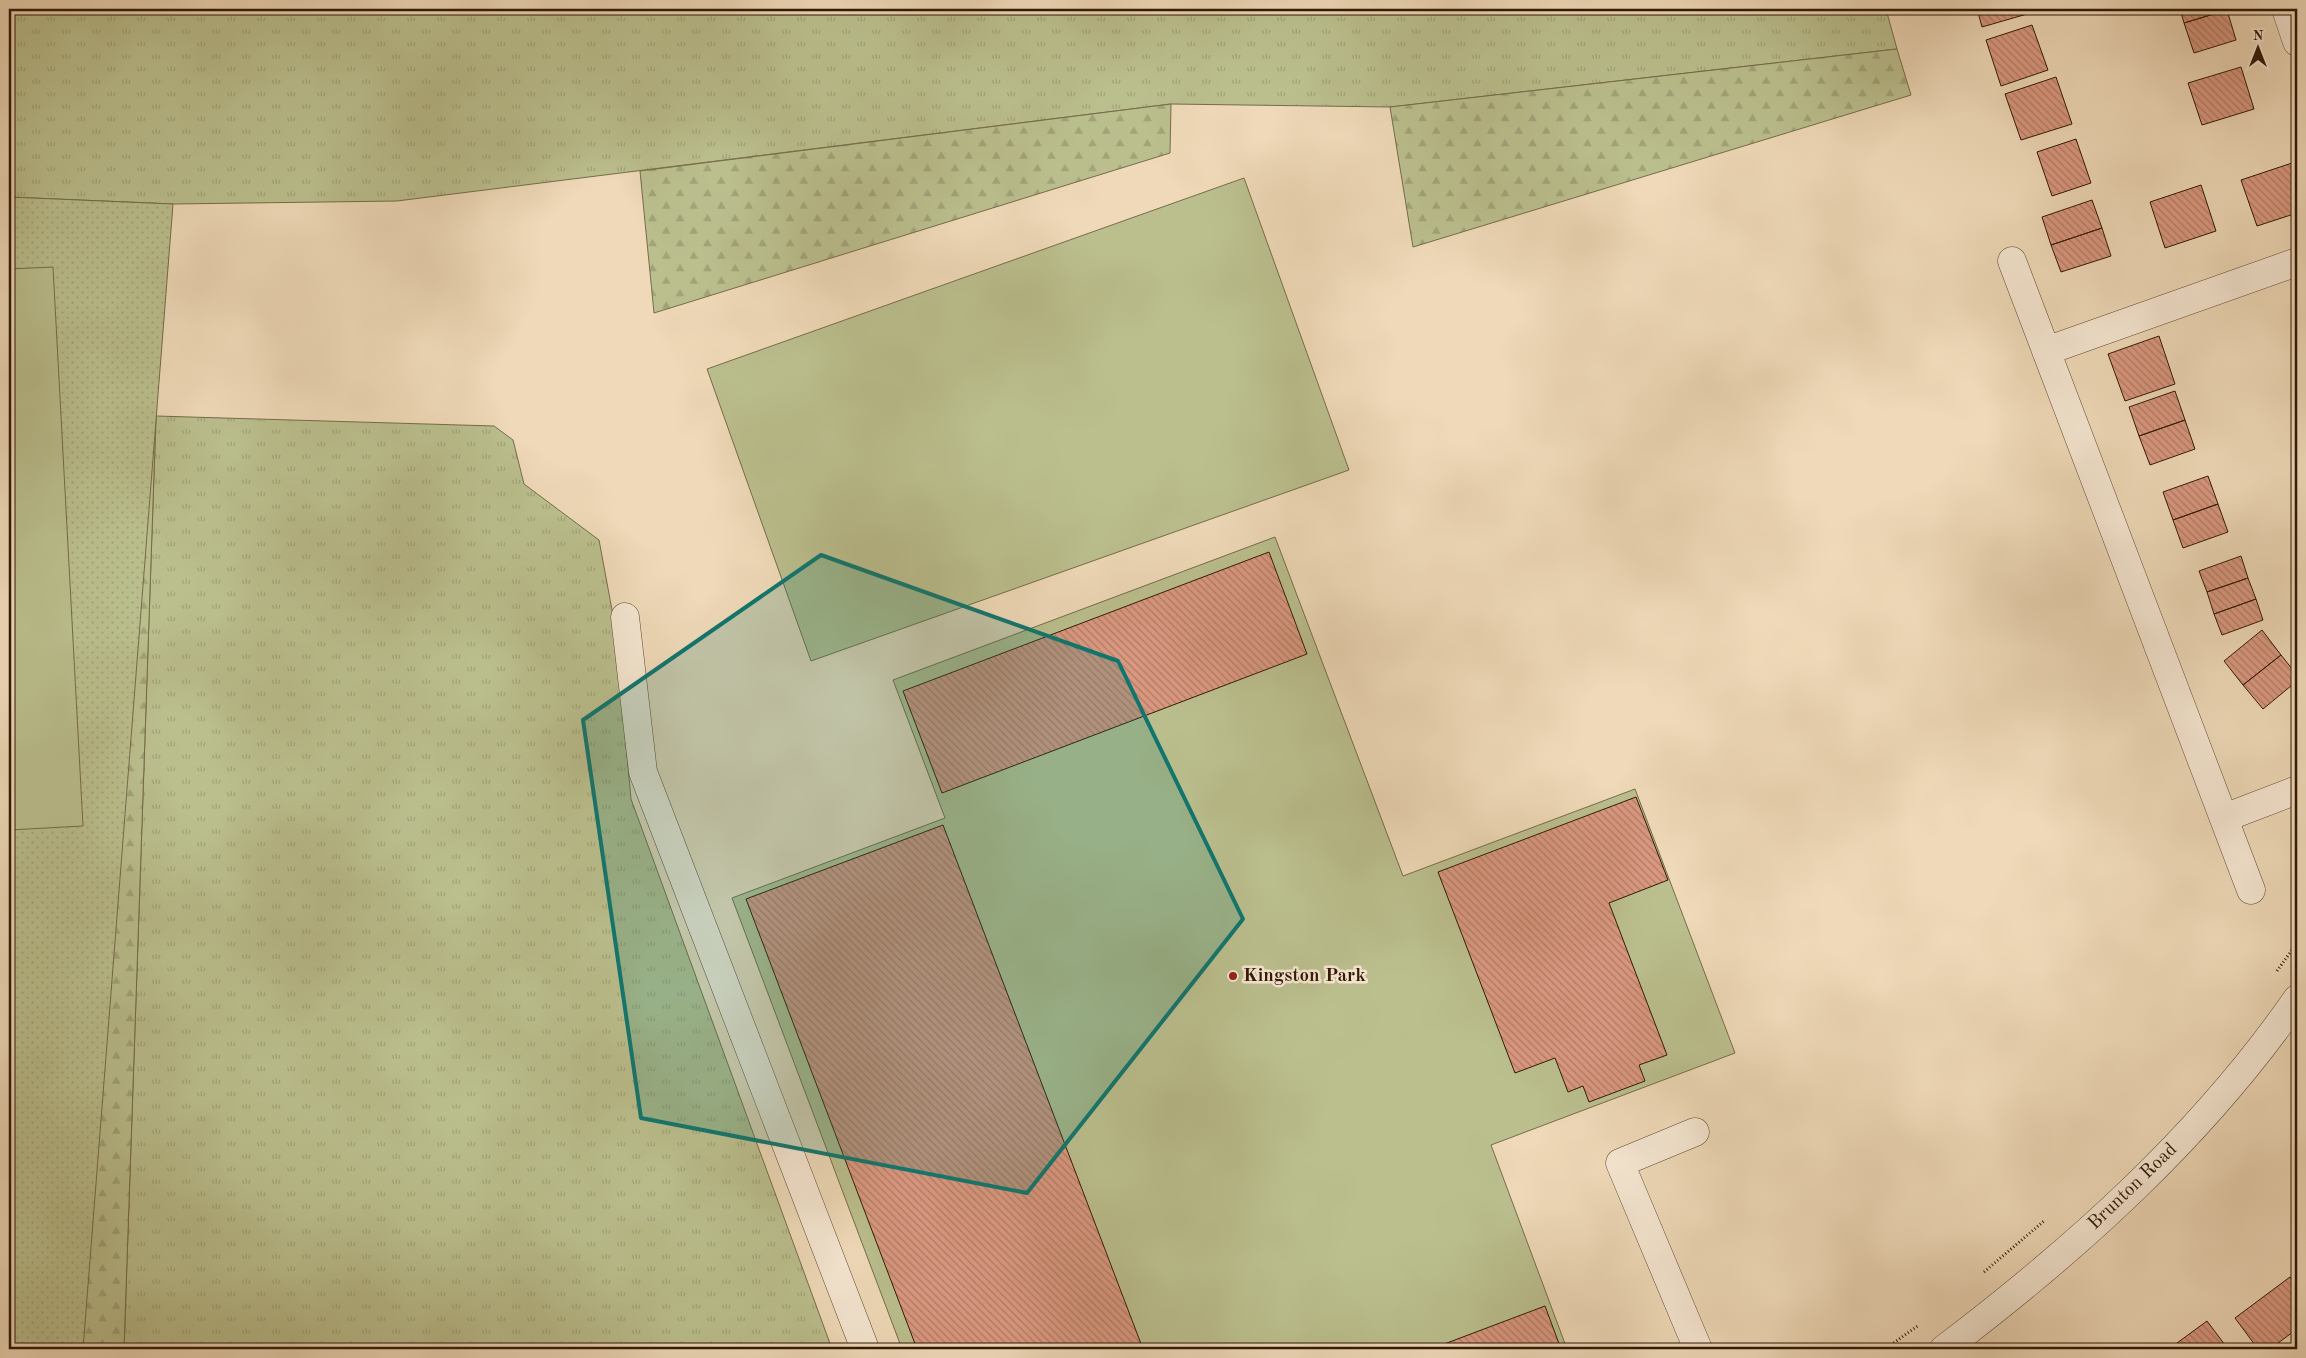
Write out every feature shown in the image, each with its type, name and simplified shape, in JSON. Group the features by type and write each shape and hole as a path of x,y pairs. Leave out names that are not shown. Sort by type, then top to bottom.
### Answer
{"street":[{"path":"2286,9 2297,42"},
{"path":"2012,261 2251,890"},
{"path":"2046,351 2297,262"},
{"path":"625,617 643,772 865,1349"},
{"path":"2224,818 2297,790"},
{"name":"Brunton Road","path":"1952,1347 2109,1212 2168,1155 2223,1097 2261,1052 2297,999"},
{"path":"1695,1132 1620,1163 1698,1349"}],"path":[{"path":"2273,977 2297,943"},
{"path":"1983,1272 2051,1216"},
{"path":"1885,1349 1923,1322"}],"highlighted area":[{"path":"821,555 1118,661 1243,919 1027,1193 641,1118 583,720"}],"green space":[{"path":"9,9 1886,9 1897,49 1390,107 1171,104 397,201 173,204 9,197"},
{"path":"1897,49 1911,95 1413,247 1390,107"},
{"path":"1171,104 1170,153 654,313 640,171"},
{"path":"1244,178 1349,470 811,661 707,369"},
{"path":"9,197 173,204 83,1349 9,1349"},
{"path":"53,267 83,826 9,830 9,269"},
{"path":"142,308 156,416 124,1349 39,1349"},
{"path":"156,416 494,426 513,440 524,484 599,540 615,626 631,799 832,1349 124,1349"},
{"name":"Kingston Park","path":"1275,537 1403,876 1635,789 1735,1053 1491,1145 1567,1349 902,1349 732,898 945,818 893,680"}],"building":[{"path":"1977,9 2025,9 2027,14 1982,27"},
{"path":"2180,9 2226,9 2227,10 2184,23"},
{"path":"2227,10 2236,40 2194,53 2184,23"},
{"path":"2032,25 2048,70 2001,86 1986,40"},
{"path":"2241,67 2254,109 2202,125 2188,83"},
{"path":"2056,77 2072,124 2021,140 2005,94"},
{"path":"2076,139 2091,183 2052,196 2037,152"},
{"path":"2292,163 2297,177 2297,213 2257,226 2241,180"},
{"path":"2201,185 2216,231 2165,248 2150,202"},
{"path":"2092,200 2102,228 2051,245 2042,217"},
{"path":"2102,228 2111,256 2061,272 2051,245"},
{"path":"2159,336 2175,384 2125,401 2108,354"},
{"path":"2175,391 2185,420 2139,436 2129,407"},
{"path":"2185,420 2195,449 2150,465 2139,436"},
{"path":"2208,476 2218,504 2173,520 2163,492"},
{"path":"2218,504 2228,532 2183,548 2173,520"},
{"path":"1269,552 1307,654 942,793 903,691"},
{"path":"2241,556 2248,578 2207,592 2199,571"},
{"path":"2248,578 2256,599 2214,614 2207,592"},
{"path":"2256,599 2263,620 2222,635 2214,614"},
{"path":"2262,630 2281,655 2243,685 2224,661"},
{"path":"2281,655 2297,675 2297,681 2263,709 2243,685"},
{"path":"1636,797 1668,880 1609,903 1667,1055 1639,1065 1645,1081 1589,1102 1583,1086 1568,1092 1555,1058 1515,1073 1438,872"},
{"path":"943,825 1143,1349 917,1349 746,899"},
{"path":"2290,1277 2297,1287 2297,1329 2270,1349 2258,1349 2235,1318"},
{"path":"1545,1306 1561,1349 1431,1349"},
{"path":"2207,1321 2228,1349 2181,1349 2177,1343"}],"place":[{"name":"Kingston Park","path":"1233,976"}]}
